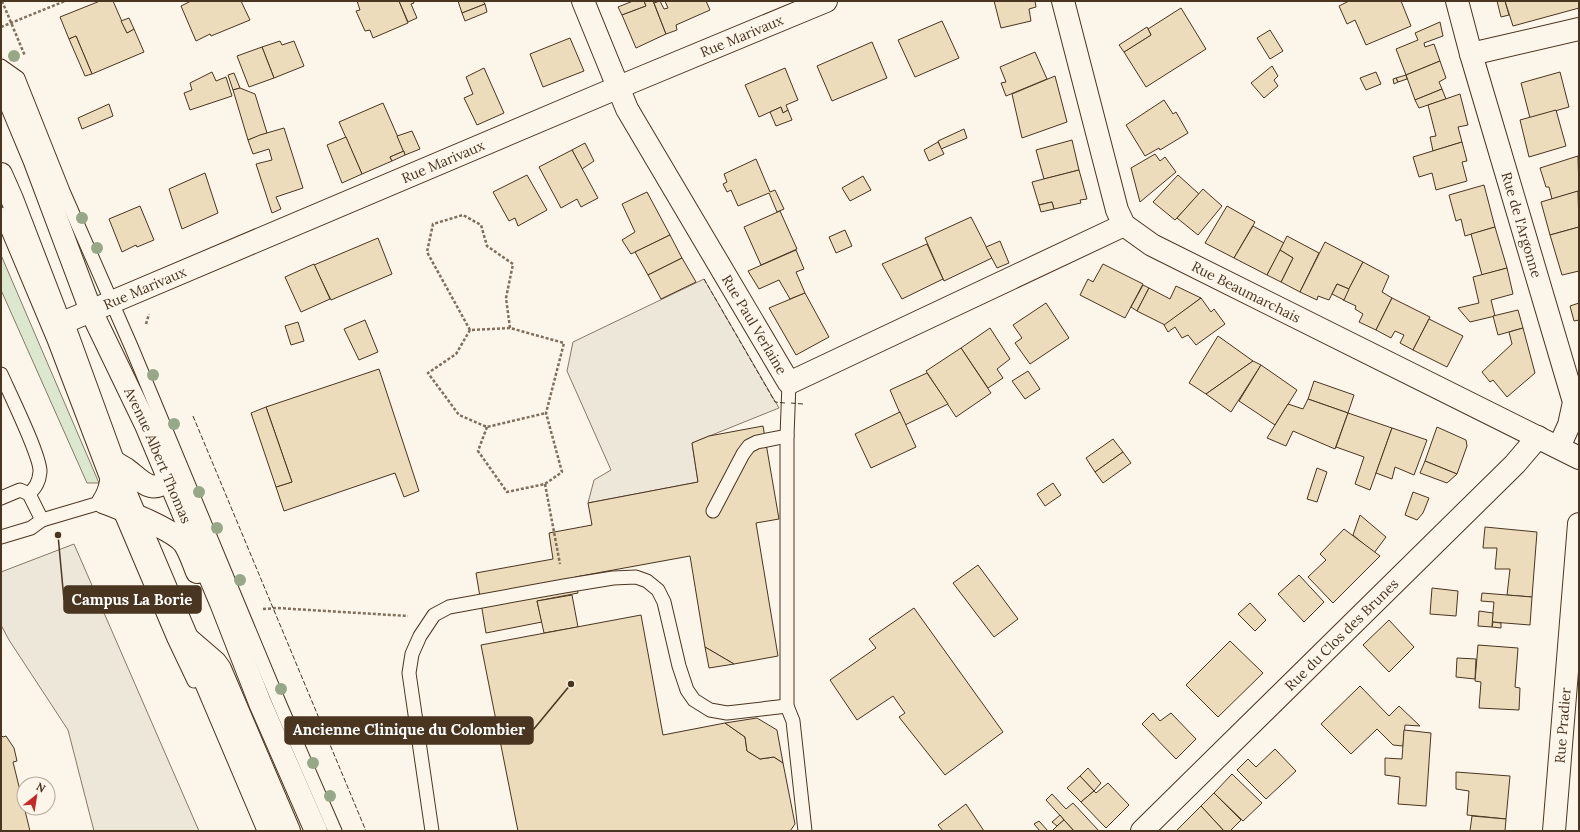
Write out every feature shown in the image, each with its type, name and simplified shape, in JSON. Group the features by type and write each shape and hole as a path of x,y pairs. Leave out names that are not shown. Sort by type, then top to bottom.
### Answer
{"street":[{"name":"Rue Paul Verlaine","path":"583,1 627,109 789,383 1124,225"},
{"name":"Rue Marivaux","path":"60,324 826,1"},
{"path":"1063,1 1117,210 1124,225"},
{"name":"Rue de l'Argonne","path":"1457,1 1471,54 1574,402 1569,425 1559,447"},
{"path":"1471,54 1579,29"},
{"name":"Avenue Albert Thomas","path":"1,80 34,159 91,311 146,424 221,603 260,703 316,831"},
{"path":"1,174 60,324 65,329 112,460 117,504 186,637 269,831"},
{"name":"Rue Beaumarchais","path":"1124,225 1152,245 1579,458"},
{"name":"Rue du Clos des Brunes","path":"1142,831 1509,470 1538,437"},
{"path":"112,460 117,504"},
{"path":"112,460 126,469 138,480 150,486 161,486 169,478"},
{"path":"117,504 178,538 190,553 307,831"},
{"name":"Rue Pradier","path":"1554,831 1579,524"},
{"path":"186,637 215,662 220,669 289,831"}],"lane":[{"path":"1,66 18,78 63,191 131,346 281,707 335,831"},
{"path":"1,214 54,340 117,504 174,639 213,720 262,831"},
{"path":"1,374 36,454 40,471 37,487 29,494"},
{"path":"789,383 787,436 788,706 794,721 805,831"},
{"path":"713,511 743,454 749,446 757,442 787,436"},
{"path":"1,498 20,490 29,494 42,520"},
{"path":"1,537 31,528 42,520 117,504"},
{"path":"432,831 409,673 412,654 420,636 434,615 449,608 564,586 613,578 636,577 647,581 658,590 664,602 679,666 687,690 694,700 710,710 727,713 788,706"}],"path":[{"path":"1,27 65,1"},
{"path":"470,330 426,252 433,224 463,215 481,225 487,246 513,264 506,298 510,328"},
{"path":"470,330 510,328 564,343 546,413 562,472 545,484 507,492 478,451 487,427"},
{"path":"470,330 456,354 428,373 459,415 487,427 546,413"},
{"path":"545,484 564,586"},
{"path":"263,609 277,608 419,617 431,620"}],"green space":[{"path":"1,255 99,483 87,483 1,290"}],"shaded area":[{"path":"704,279 779,408 692,443 698,482 588,503 594,480 611,470 567,371 573,342"},
{"path":"74,544 199,831 94,831 68,730 9,640 1,625 1,572"}],"building":[{"path":"100,1 113,1 127,33 134,29 144,52 92,74 76,36 69,39 60,17"},
{"path":"191,1 241,1 250,20 211,36 210,34 196,41 181,6"},
{"path":"357,1 399,1 408,23 373,38 370,30 365,31 356,11 360,10"},
{"path":"399,1 413,1 414,3 411,4 417,18 408,22"},
{"path":"458,1 483,1 485,4 462,13"},
{"path":"633,1 644,1 646,6 622,15 618,7"},
{"path":"644,1 653,1 666,34 636,48 622,15 646,6"},
{"path":"660,1 664,9 668,8 665,1 706,1 710,10 676,25 677,30 666,34 654,3"},
{"path":"994,1 1035,1 1036,7 1029,9 1031,21 1001,28"},
{"path":"1349,1 1401,1 1411,26 1366,45 1355,20 1347,24 1339,6"},
{"path":"1497,1 1505,1 1509,15 1501,17"},
{"path":"1505,1 1579,1 1579,8 1513,26"},
{"path":"485,4 487,12 465,21 462,13"},
{"path":"1181,8 1206,49 1146,87 1124,52 1151,35 1148,29"},
{"path":"129,18 134,29 127,33 121,21"},
{"path":"942,21 959,58 915,77 898,40"},
{"path":"1440,22 1443,36 1424,43 1425,47 1434,44 1440,61 1406,75 1396,49 1418,40 1415,33"},
{"path":"1147,27 1151,35 1124,52 1119,45"},
{"path":"1270,30 1283,51 1270,59 1257,38"},
{"path":"76,36 92,74 85,76 69,39"},
{"path":"570,38 584,71 543,87 530,54"},
{"path":"280,41 282,45 294,41 304,66 274,78 262,47"},
{"path":"872,42 887,78 832,101 817,66"},
{"path":"262,47 274,78 249,87 237,56"},
{"path":"1035,52 1047,79 1006,96 1001,83 1006,82 1000,67"},
{"path":"1440,61 1446,78 1439,82 1442,89 1415,100 1406,75"},
{"path":"1272,66 1278,76 1274,80 1278,86 1264,98 1251,83"},
{"path":"484,68 504,113 477,125 464,98 473,94 466,77"},
{"path":"785,68 798,100 786,105 788,110 783,113 781,107 759,117 745,85"},
{"path":"212,72 216,81 226,77 232,96 190,110 184,93 192,90 190,83"},
{"path":"1376,72 1381,84 1366,90 1360,78"},
{"path":"1560,72 1569,107 1530,118 1521,83"},
{"path":"234,73 240,88 233,90 228,75"},
{"path":"1406,75 1407,79 1398,82 1396,78"},
{"path":"1055,76 1067,122 1022,138 1012,94"},
{"path":"1396,78 1398,82 1394,84 1393,79"},
{"path":"240,88 255,94 267,133 248,140 233,90"},
{"path":"1442,89 1446,99 1419,108 1415,100"},
{"path":"1460,94 1468,125 1458,127 1462,142 1433,151 1430,137 1436,136 1428,105"},
{"path":"1164,100 1173,114 1176,112 1188,133 1160,150 1159,148 1145,156 1126,125"},
{"path":"383,103 404,151 390,157 392,161 362,174 339,122"},
{"path":"109,104 113,116 82,129 78,118"},
{"path":"781,107 783,113 788,110 792,120 776,126 770,112"},
{"path":"1556,110 1566,146 1529,157 1520,120"},
{"path":"284,128 303,188 276,197 281,209 272,213 256,164 272,160 269,149 253,154 248,140"},
{"path":"964,129 967,138 941,149 938,141"},
{"path":"412,131 420,149 405,155 397,136"},
{"path":"346,137 362,174 342,183 327,145"},
{"path":"1072,140 1079,170 1044,179 1036,150"},
{"path":"938,142 944,154 929,161 924,150"},
{"path":"1462,142 1467,161 1462,162 1467,181 1436,190 1432,173 1419,177 1413,157"},
{"path":"585,143 594,161 582,169 572,150"},
{"path":"572,150 598,198 581,207 577,199 561,208 539,167"},
{"path":"404,151 405,155 392,161 390,157"},
{"path":"1155,154 1160,161 1165,157 1176,172 1140,202 1131,168"},
{"path":"1578,156 1579,191 1552,199 1549,187 1546,187 1540,168"},
{"path":"756,159 770,192 775,190 784,209 777,212 769,193 738,206 731,190 727,192 723,184 727,182 724,174"},
{"path":"1079,170 1087,199 1080,200 1081,203 1054,209 1052,202 1039,205 1032,182"},
{"path":"205,173 218,213 182,229 169,189"},
{"path":"527,175 547,210 518,226 515,218 509,221 493,192"},
{"path":"1178,175 1199,194 1175,220 1153,202"},
{"path":"863,176 871,190 850,201 842,188"},
{"path":"1484,185 1495,227 1465,236 1461,219 1456,221 1449,195"},
{"path":"1203,189 1222,206 1198,235 1177,218"},
{"path":"1578,191 1579,227 1550,235 1541,202"},
{"path":"647,192 670,235 631,254 622,240 635,232 622,204"},
{"path":"1052,202 1054,209 1041,212 1039,205"},
{"path":"140,206 154,240 137,247 136,245 122,252 109,219"},
{"path":"1227,206 1255,222 1234,258 1205,243"},
{"path":"780,211 797,249 761,265 744,227"},
{"path":"971,217 992,258 944,281 925,238"},
{"path":"1253,226 1284,243 1267,275 1234,258"},
{"path":"1495,227 1507,268 1482,275 1471,234"},
{"path":"1579,227 1579,271 1562,275 1550,235"},
{"path":"845,230 852,246 836,253 829,237"},
{"path":"670,235 682,258 648,275 635,252"},
{"path":"1287,236 1319,253 1300,292 1281,282 1293,258 1280,250"},
{"path":"378,238 392,274 331,300 314,265"},
{"path":"1000,241 1009,263 997,268 986,247"},
{"path":"1325,242 1363,262 1349,289 1337,284 1329,300 1318,296 1317,300 1300,292"},
{"path":"927,244 943,279 902,299 882,264"},
{"path":"796,250 804,269 796,272 805,293 790,299 779,280 759,289 748,271"},
{"path":"1280,250 1293,258 1281,282 1267,275"},
{"path":"682,258 696,282 661,299 648,275"},
{"path":"1363,262 1389,276 1382,292 1392,298 1376,330 1359,322 1363,314 1355,309 1356,306 1343,300"},
{"path":"314,264 330,299 301,312 285,277"},
{"path":"1103,264 1143,284 1125,318 1080,295 1088,279 1093,282"},
{"path":"1507,268 1513,294 1491,300 1495,316 1470,322 1458,308 1479,303 1473,277"},
{"path":"1337,284 1349,289 1344,300 1332,294"},
{"path":"1143,285 1149,288 1137,311 1131,307"},
{"path":"1176,286 1201,298 1165,325 1137,311 1149,288 1170,299"},
{"path":"805,293 829,337 796,355 769,308"},
{"path":"1201,298 1211,312 1214,309 1225,324 1196,345 1188,335 1182,338 1175,327 1168,332 1164,325"},
{"path":"1392,298 1430,317 1413,350 1400,343 1404,335 1395,331 1391,338 1376,330"},
{"path":"1046,303 1069,338 1030,364 1015,343 1022,338 1013,325"},
{"path":"1579,303 1579,320 1574,321 1570,306"},
{"path":"1518,310 1523,328 1498,335 1493,316"},
{"path":"1429,319 1463,336 1447,367 1413,350"},
{"path":"365,320 378,352 359,360 344,329"},
{"path":"298,322 304,341 291,345 285,326"},
{"path":"990,328 1010,359 997,369 1003,378 988,388 961,348"},
{"path":"1523,328 1535,373 1507,397 1493,380 1490,382 1482,372 1512,344 1509,332"},
{"path":"1218,336 1253,361 1206,394 1189,383"},
{"path":"961,348 991,393 956,417 926,371"},
{"path":"1253,361 1261,365 1231,412 1206,394"},
{"path":"1261,365 1297,390 1275,425 1239,401"},
{"path":"379,369 419,491 404,497 395,473 284,511 276,487 292,482 266,407"},
{"path":"1028,371 1040,389 1025,399 1012,381"},
{"path":"927,373 948,404 905,425 890,390"},
{"path":"1314,381 1354,395 1348,413 1308,399"},
{"path":"1308,399 1348,413 1335,449 1293,431 1286,446 1267,438 1288,404 1303,409"},
{"path":"266,407 292,482 276,487 251,413"},
{"path":"900,412 916,447 871,468 855,434"},
{"path":"1348,413 1392,428 1370,490 1355,484 1364,457 1336,447"},
{"path":"763,426 779,519 756,523 778,656 734,664 705,647 690,556 575,577 578,593 537,601 542,622 486,633 476,573 553,559 549,533 592,525 588,503 698,482 692,443 709,436"},
{"path":"1437,427 1466,440 1467,446 1457,474 1425,461"},
{"path":"1392,428 1427,440 1414,475 1395,467 1392,479 1376,473"},
{"path":"1113,439 1123,452 1095,472 1086,458"},
{"path":"1123,452 1131,463 1103,483 1095,472"},
{"path":"1425,461 1457,474 1447,483 1420,473"},
{"path":"1317,468 1327,472 1317,502 1307,499"},
{"path":"1053,483 1061,495 1045,506 1037,494"},
{"path":"1413,492 1429,498 1423,513 1417,520 1405,515"},
{"path":"1360,515 1386,537 1374,553 1353,535"},
{"path":"1485,527 1537,532 1532,597 1507,595 1510,569 1495,569 1497,548 1483,548"},
{"path":"1344,529 1380,556 1333,603 1308,577 1326,560 1320,554"},
{"path":"978,565 1018,619 994,637 953,583"},
{"path":"1299,575 1324,602 1304,622 1278,594"},
{"path":"1432,588 1458,591 1456,616 1430,614"},
{"path":"1482,593 1532,597 1530,625 1492,622 1494,602 1481,601"},
{"path":"572,595 578,627 544,633 537,601"},
{"path":"1250,603 1266,620 1255,631 1238,614"},
{"path":"914,608 1003,732 945,775 899,717 905,713 893,696 857,720 830,680 876,648 869,639"},
{"path":"1479,611 1493,613 1492,627 1478,626"},
{"path":"641,615 663,735 725,723 745,737 747,751 760,759 774,757 783,763 795,824 790,831 518,831 481,645"},
{"path":"1389,620 1414,647 1389,672 1363,645"},
{"path":"1493,622 1501,623 1501,628 1492,627"},
{"path":"1230,641 1263,673 1218,717 1186,685"},
{"path":"1478,645 1518,648 1515,687 1520,688 1519,710 1479,708 1481,682 1475,681"},
{"path":"705,647 734,664 709,668"},
{"path":"1457,658 1476,659 1475,679 1456,677"},
{"path":"1360,686 1389,716 1399,706 1420,726 1405,725 1403,746 1393,745 1377,729 1351,754 1321,724"},
{"path":"1153,713 1160,721 1171,713 1196,739 1176,759 1142,724"},
{"path":"757,718 777,730 783,763 774,757 760,759 747,751 745,737 725,723"},
{"path":"1404,730 1431,733 1426,806 1398,804 1400,777 1385,775 1385,758 1402,759"},
{"path":"1,735 3,737 6,736 14,748 17,761 13,762 16,776 16,816 26,816 30,831 1,831"},
{"path":"1275,749 1296,771 1266,799 1237,770 1248,759 1256,767"},
{"path":"1088,768 1101,783 1094,791 1080,776"},
{"path":"1456,772 1510,776 1506,819 1467,815 1469,791 1456,789"},
{"path":"1232,774 1262,803 1243,821 1214,793"},
{"path":"1080,776 1094,791 1081,802 1067,788"},
{"path":"1108,783 1129,805 1106,828 1081,802 1094,791 1096,793"},
{"path":"1214,793 1241,820 1230,831 1224,831 1201,806"},
{"path":"1052,794 1066,809 1073,803 1099,831 1074,831 1046,800"},
{"path":"966,804 984,831 943,831 938,825"},
{"path":"1201,806 1224,831 1176,831"},
{"path":"1060,815 1064,820 1057,826 1052,822"},
{"path":"1472,816 1506,819 1505,831 1470,831"},
{"path":"1064,820 1074,831 1052,831 1057,826"},
{"path":"1039,821 1048,831 1040,831 1034,824"}],"fence":[{"path":"704,279 775,402 785,403"},
{"path":"791,403 803,404"},
{"path":"193,416 366,831"}],"place":[{"name":"Campus La Borie","path":"58,535"},
{"name":"Ancienne Clinique du Colombier","path":"571,684"}]}
